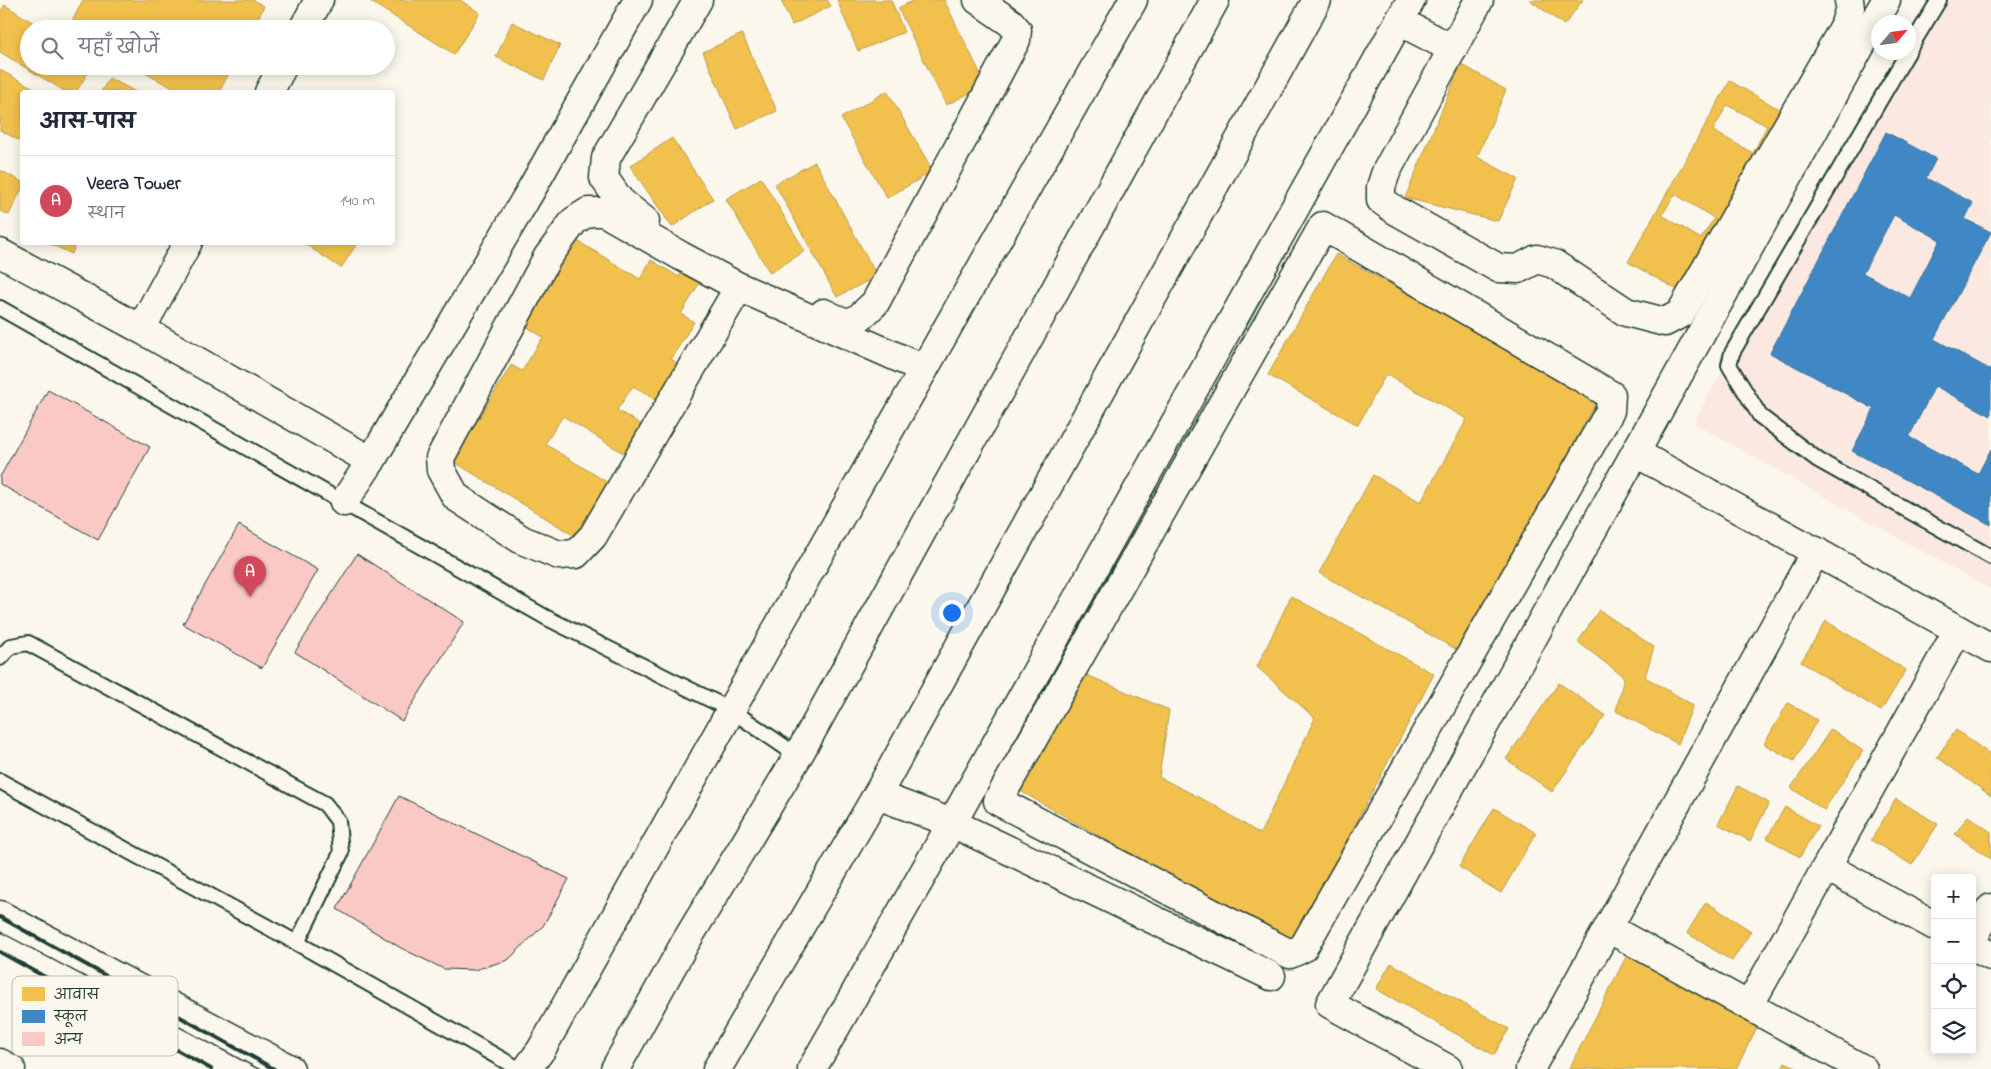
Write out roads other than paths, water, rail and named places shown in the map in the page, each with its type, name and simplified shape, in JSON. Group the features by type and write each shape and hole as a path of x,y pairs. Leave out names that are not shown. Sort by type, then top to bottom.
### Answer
{"street":[{"path":"308,20 319,0"},
{"path":"344,502 371,460 531,190 638,0"},
{"path":"698,0 606,158 604,178 620,201 650,225 844,323 857,321 875,303 1016,40 1017,30 1011,23 978,0"},
{"path":"527,1069 541,1050 731,710 1134,0"},
{"path":"616,1069 685,943 798,756 1215,0"},
{"path":"717,1069 877,795 1317,0"},
{"path":"1476,1 1453,49 1386,172 1381,187 1381,200 1395,210 1498,268 1518,269 1537,259 1554,264 1626,312 1666,322 1680,314 1844,27 1850,8 1849,0"},
{"path":"1448,1069 1330,1004 1886,0"},
{"path":"812,1069 952,823 1405,10 1453,49"},
{"path":"270,90 278,75"},
{"path":"740,287 593,536 576,554 559,555 522,540 456,497 441,470 440,458 547,258 574,221 588,212 604,212 740,287 924,369"},
{"path":"1323,226 1610,395 1610,411 1600,431 1303,948 1290,954 998,801 1146,538 1323,226"},
{"path":"141,329 186,245"},
{"path":"0,253 141,329 371,460"},
{"path":"1636,452 1991,648"},
{"path":"1149,469 1176,486"},
{"path":"1119,524 1146,538"},
{"path":"1530,1069 1816,551"},
{"path":"1749,1006 1958,630"},
{"path":"877,795 952,823 1271,976"},
{"path":"1827,867 1931,924"},
{"path":"1976,932 1991,908"},
{"path":"0,915 115,976"},
{"path":"1608,928 1863,1069"},
{"path":"1976,948 1991,956"},
{"path":"178,1010 290,1069"},
{"path":"0,1063 12,1069"}],"lane":[{"path":"1916,38 1938,0"},
{"path":"1903,60 1732,352 1729,365 1760,416 1818,460 1991,557"},
{"path":"0,308 547,618 731,710 798,756"},
{"path":"0,658 11,646 28,643 324,804 338,822 341,852 297,943"},
{"path":"0,780 297,943 519,1069"}],"railway":[{"path":"0,917 106,976"},
{"path":"0,952 43,976"},
{"path":"178,1016 274,1069"},
{"path":"178,1051 211,1069"}],"place":[{"name":"Veera Tower","path":"250,597"}]}
